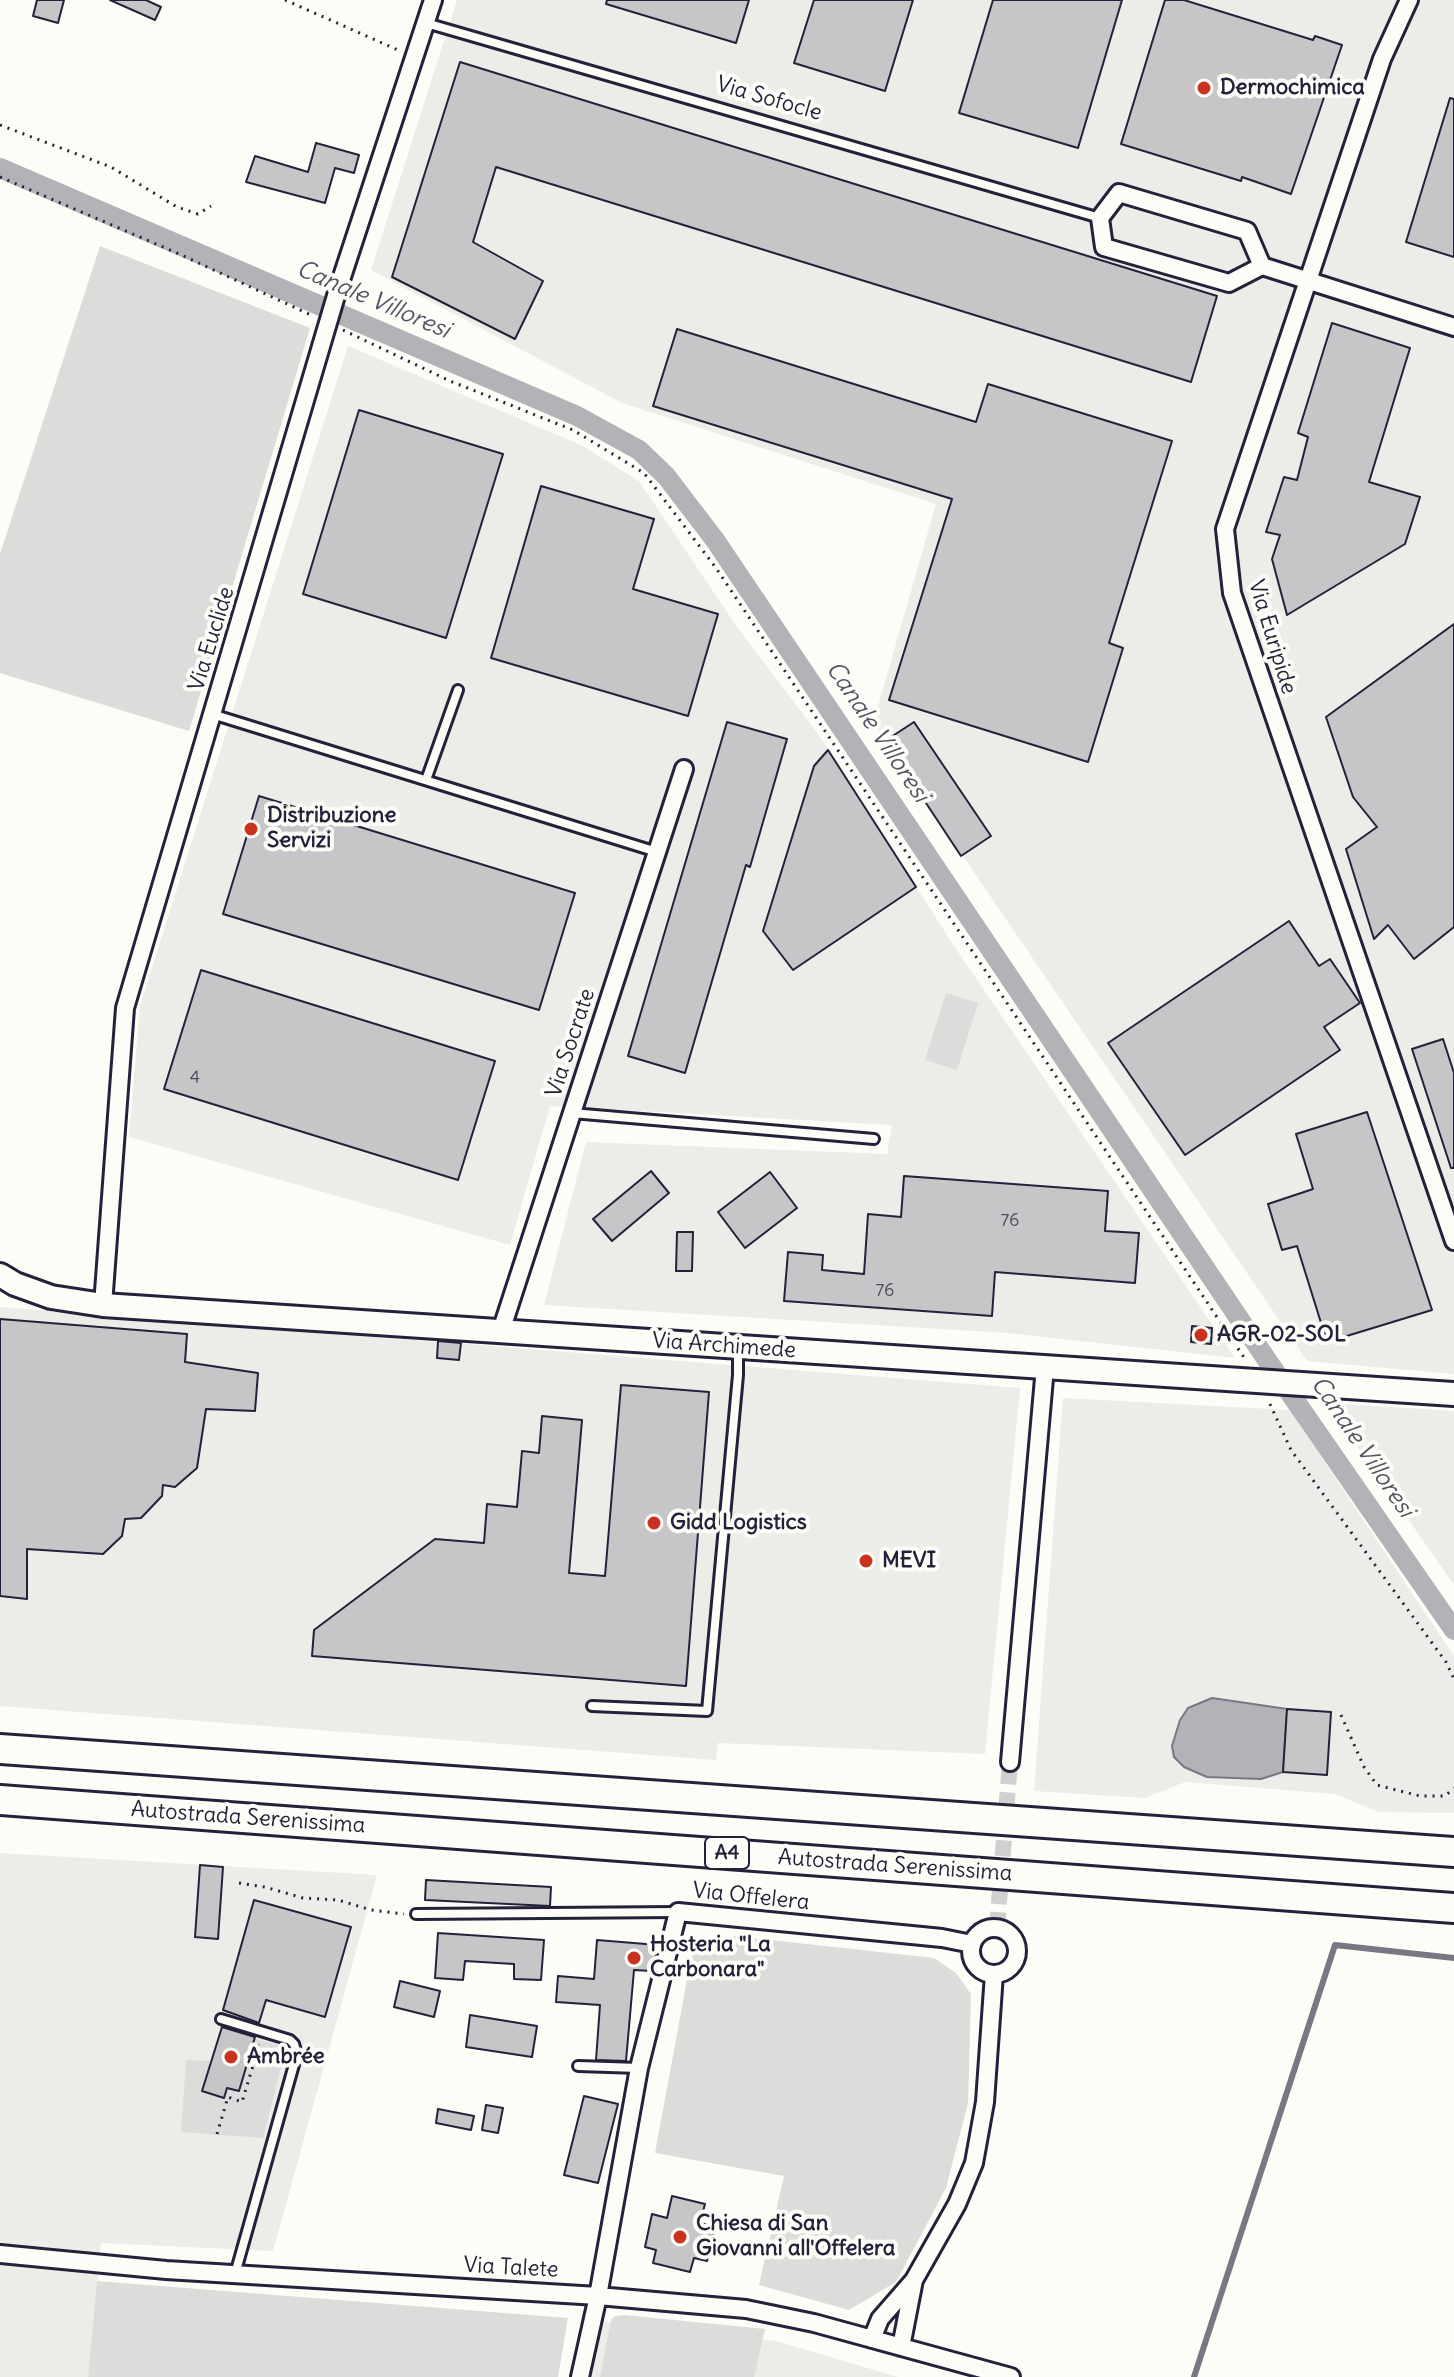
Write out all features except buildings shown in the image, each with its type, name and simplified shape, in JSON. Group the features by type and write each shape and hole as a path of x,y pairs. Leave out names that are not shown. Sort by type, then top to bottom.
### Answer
{"highway":[{"path":"0,1749 1454,1852"},
{"name":"Autostrada Serenissima","path":"0,1800 1454,1908"}],"street":[{"name":"Via Euclide","path":"103,1305 125,1008 338,289 433,0"},
{"name":"Via Euripide","path":"1409,0 1382,59 1225,529 1232,593 1454,1241"},
{"path":"1262,266 1247,231 1190,214 1119,193 1100,218 1104,247 1229,283 1262,266 1454,327"},
{"name":"Via Socrate","path":"501,1331 684,769"},
{"name":"Via Archimede","path":"0,1275 51,1297 103,1305 1454,1394"},
{"path":"1010,1762 1045,1367"},
{"name":"Via Offelera","path":"580,2377 598,2296 639,2068 678,1912 942,1938 972,1944"},
{"path":"991,1928 1011,1934 1017,1948 1017,1956 1008,1969 994,1974 975,1964 971,1951 979,1933 991,1928"},
{"path":"872,2339 880,2319 914,2280 957,2204 974,2163 985,2102 994,1974"},
{"name":"Via Talete","path":"0,2254 235,2274 598,2296 756,2311 1011,2377"},
{"path":"901,2347 914,2280"}],"lane":[{"name":"Via Sofocle","path":"426,23 1100,218"},
{"path":"426,780 458,690"},
{"path":"212,714 657,852"},
{"path":"572,1113 874,1139"},
{"path":"592,1706 707,1711 738,1347"},
{"path":"419,1914 678,1912"},
{"path":"221,2019 290,2040 297,2054 235,2274"},
{"path":"578,2066 639,2068"}],"path":[{"path":"285,0 378,43 400,51 416,51"},
{"path":"0,125 111,167 177,207 198,214 211,206"},
{"path":"0,177 177,253 450,381 573,430 644,473 716,568 1266,1381 1291,1450 1446,1662 1454,1679"},
{"path":"1341,1715 1364,1767 1377,1785 1420,1796 1445,1796 1454,1788"},
{"path":"239,1883 303,1898 338,1900 371,1910 419,1914"},
{"path":"217,2134 228,2097 242,2102 259,2046 253,2044"}],"shaded area":[{"path":"457,0 1454,0 1454,1374 1307,1361 873,724 936,504 622,403 371,270"},
{"path":"100,246 310,328 189,731 0,673 0,554"},
{"path":"348,346 581,445 639,481 737,627 819,735 954,946 1235,1358 1007,1333 544,1305 586,1142 887,1154 892,1125 550,1106 510,1245 129,1137 140,1006"},
{"path":"946,993 978,1003 957,1070 925,1060"},
{"path":"0,1307 1020,1388 985,1754 718,1743 716,1760 0,1706"},
{"path":"1063,1398 1290,1410 1454,1656 1454,1813 1378,1812 1335,1794 1185,1782 1145,1798 1034,1791"},
{"path":"1327,1403 1454,1411 1454,1585"},
{"path":"1212,1698 1287,1709 1283,1772 1261,1779 1207,1777 1184,1767 1174,1757 1172,1746 1180,1720 1188,1708"},
{"path":"0,1853 377,1875 273,2251 101,2243 88,2377 0,2377"},
{"path":"734,1936 934,1958 956,1973 971,1994 968,2103 946,2188 896,2282 849,2310 759,2285 784,2176 655,2153 691,1958 708,1938"},
{"path":"255,2039 278,2045 285,2052 263,2138 181,2132 186,2060 212,2061 203,2091 224,2098 227,2088 239,2091"},
{"path":"97,2281 568,2318 558,2377 88,2377"},
{"path":"624,2315 765,2329 754,2377 600,2377 611,2320"},
{"path":"602,2321 776,2341 898,2377 591,2377"}],"waterway":[{"name":"Canale Villoresi","path":"0,168 577,416 639,450 666,476 715,540 1267,1360 1454,1630"},
{"path":"1194,2377 1335,1945 1454,1958"}],"tunnel":[{"path":"997,1928 1010,1762"}],"place":[{"name":"Dermochimica","path":"1204,88"},
{"name":"Distribuzione Servizi","path":"251,829"},
{"name":"AGR-02-SOL","path":"1201,1335"},
{"name":"Gidd Logistics","path":"654,1523"},
{"name":"MEVI","path":"866,1561"},
{"name":"Hosteria \"La Carbonara\"","path":"634,1958"},
{"name":"Ambrée","path":"231,2057"},
{"name":"Chiesa di San Giovanni all'Offelera","path":"680,2237"}]}
